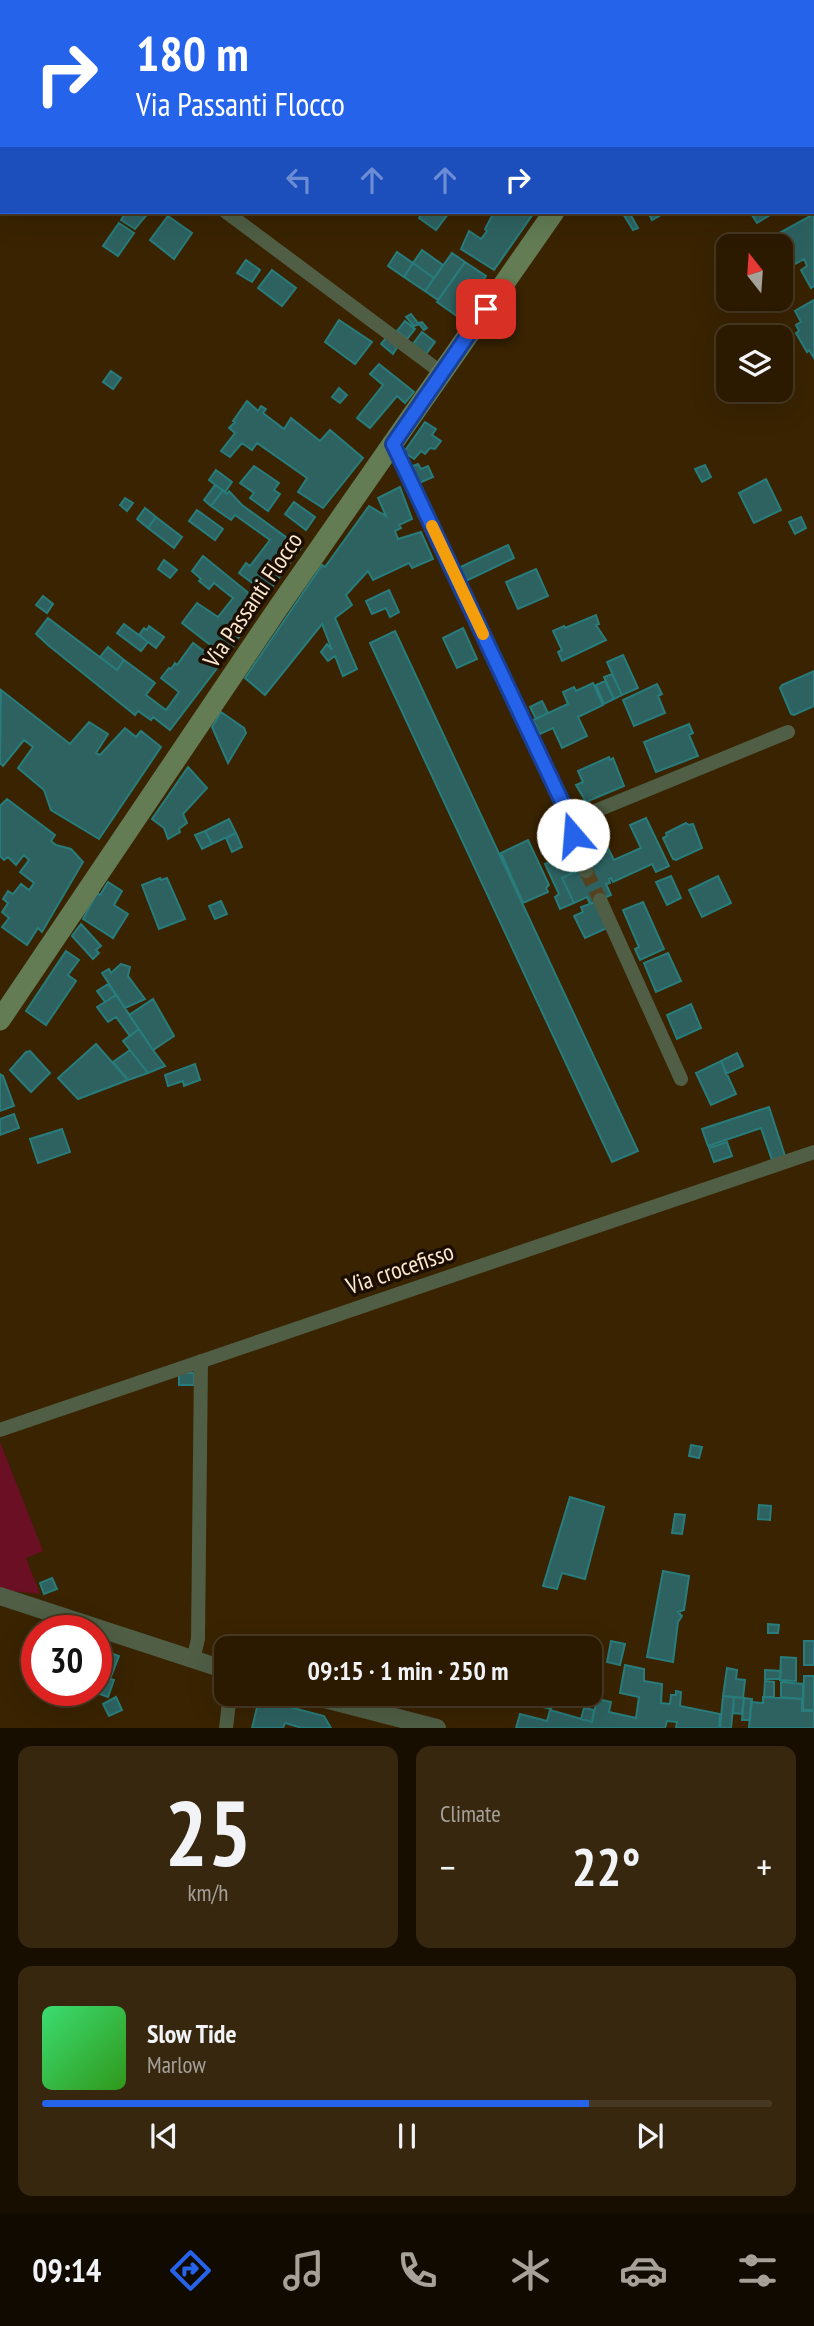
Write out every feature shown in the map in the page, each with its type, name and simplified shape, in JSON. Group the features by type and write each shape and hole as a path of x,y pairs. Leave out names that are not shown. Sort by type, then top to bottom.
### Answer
{"main road":[{"name":"Via Passanti Flocco","path":"0,1020 270,619 553,214"}],"street":[{"path":"229,214 442,373"},
{"path":"393,444 571,821 573,835 586,871"},
{"path":"571,821 788,732"},
{"path":"600,900 681,1079"},
{"name":"Via crocefisso","path":"0,1430 814,1152"},
{"path":"194,1660 198,1639 201,1361"},
{"path":"0,1596 214,1667"},
{"path":"226,1727 229,1706"},
{"path":"352,1706 429,1726"}],"shaded area":[{"path":"0,1442 43,1551 26,1558 40,1594 0,1587"}],"building":[{"path":"125,214 147,214 135,229 121,220"},
{"path":"421,214 448,214 436,230 419,218"},
{"path":"489,214 533,214 494,270 461,249 469,231 481,239 492,216"},
{"path":"623,214 630,214 638,228 633,230"},
{"path":"649,214 662,214 652,220"},
{"path":"751,214 772,214 757,223"},
{"path":"814,214 814,286 811,288 801,270 807,266 804,259 793,265 793,234 778,234"},
{"path":"168,216 192,233 174,259 150,240"},
{"path":"119,223 134,233 118,256 103,246"},
{"path":"422,250 443,265 434,278 413,263"},
{"path":"397,252 413,263 404,277 388,266"},
{"path":"452,253 465,262 438,300 425,291"},
{"path":"246,260 260,270 252,282 237,273"},
{"path":"465,262 486,276 457,316 437,302"},
{"path":"413,263 434,278 425,291 404,277"},
{"path":"272,270 296,288 282,306 258,288"},
{"path":"814,300 814,358 809,350 807,352 796,333 799,331 796,325 801,322 795,311"},
{"path":"411,314 418,323 422,322 427,328 424,330 419,324 414,326 406,317"},
{"path":"339,320 372,342 355,364 325,342"},
{"path":"405,321 415,329 407,339 397,331"},
{"path":"422,332 435,342 426,354 413,344"},
{"path":"387,337 398,346 393,354 381,344"},
{"path":"379,364 414,392 405,403 397,396 370,428 357,418 383,385 370,374"},
{"path":"111,371 121,378 113,389 103,382"},
{"path":"339,388 347,395 340,403 332,397"},
{"path":"247,401 258,411 261,406 266,409 263,413 284,429 291,418 320,441 330,430 363,458 323,508 298,492 307,478 257,443 252,450 242,443 230,457 221,451 235,433 229,428"},
{"path":"425,422 436,429 432,435 441,441 435,449 430,448 425,454 421,451 414,459 404,452"},
{"path":"418,464 421,469 428,466 433,477 417,484 410,467"},
{"path":"705,465 711,477 702,482 695,469"},
{"path":"254,466 279,483 274,490 280,494 268,511 250,498 254,493 240,483"},
{"path":"216,470 232,482 225,492 209,480"},
{"path":"766,479 781,510 754,523 739,493"},
{"path":"215,485 223,490 211,506 204,500"},
{"path":"400,487 412,519 399,525 401,528 395,531 398,539 421,532 433,559 412,568 409,563 373,580 368,571 346,595 352,605 335,618 357,669 343,676 335,656 328,661 321,652 327,644 332,650 322,624 265,695 245,678 322,565 325,567 369,506 386,516 378,498"},
{"path":"223,490 227,494 229,491 242,505 301,548 267,594 239,573 246,563 250,566 270,540 235,515 231,520 211,506"},
{"path":"125,498 133,503 127,511 120,505"},
{"path":"294,502 315,517 306,530 285,514"},
{"path":"145,508 156,517 148,528 137,519"},
{"path":"197,510 223,529 215,540 189,521"},
{"path":"156,517 182,537 174,548 148,528"},
{"path":"801,517 806,528 795,534 789,522"},
{"path":"508,545 514,558 462,583 456,569"},
{"path":"203,556 261,603 226,657 182,623 197,603 218,617 233,598 214,583 209,589 199,581 201,579 192,571"},
{"path":"164,560 177,570 170,578 158,569"},
{"path":"536,569 548,596 518,609 506,582"},
{"path":"389,590 399,612 390,617 386,608 372,614 366,601"},
{"path":"43,596 53,604 47,613 36,605"},
{"path":"596,615 599,624 596,625 606,640 562,661 558,652 562,650 553,631"},
{"path":"48,618 117,670 124,660 155,683 146,695 166,710 179,692 161,678 175,663 177,665 193,643 212,657 210,660 218,667 170,730 153,717 151,720 138,711 135,715 36,634"},
{"path":"124,624 148,642 141,651 117,633"},
{"path":"149,626 164,637 156,648 139,635"},
{"path":"463,628 477,659 457,668 443,638"},
{"path":"395,631 638,1151 612,1162 370,643"},
{"path":"108,647 124,660 117,670 100,657"},
{"path":"623,655 638,688 622,695 607,662"},
{"path":"814,671 814,706 791,714 780,688"},
{"path":"612,674 622,695 614,699 604,677"},
{"path":"605,681 614,699 604,704 596,685"},
{"path":"593,683 603,705 578,717 587,736 562,748 553,728 540,734 533,720 568,704 563,692 574,687 576,691"},
{"path":"657,684 662,694 658,696 665,713 634,726 623,700"},
{"path":"1,690 70,744 89,722 108,734 96,753 100,755 125,728 136,737 141,731 161,747 99,839 51,810 44,790 18,768 33,747 24,740 3,766 0,763"},
{"path":"542,701 548,713 536,719 530,707"},
{"path":"221,712 244,728 246,733 228,763 212,727"},
{"path":"689,724 693,733 689,735 698,756 656,772 644,742"},
{"path":"609,757 610,760 613,758 624,786 586,802 576,785 583,782 578,771"},
{"path":"188,767 207,788 183,814 187,823 179,829 180,832 168,839 164,828 152,819"},
{"path":"7,799 55,835 51,841 71,849 83,862 42,932 38,928 27,945 2,927 9,918 2,912 8,903 3,899 8,891 13,894 21,884 29,890 34,883 20,872 29,860 24,855 16,865 8,857 4,860 0,856 0,806"},
{"path":"646,818 669,866 656,872 652,864 613,882 611,878 610,883 606,884 611,895 590,904 587,897 574,903 562,878 580,870 588,855 607,846 614,860 641,848 630,825"},
{"path":"229,819 236,833 212,844 205,831"},
{"path":"686,823 693,824 702,848 676,860 663,838 667,836 666,833"},
{"path":"205,831 212,844 202,849 195,835"},
{"path":"236,833 242,847 232,852 226,838"},
{"path":"528,840 549,885 546,888 548,892 523,903 501,853"},
{"path":"567,850 577,871 562,878 574,903 560,909 555,897 559,894 545,864 553,860 552,857"},
{"path":"671,876 681,898 667,905 656,882"},
{"path":"718,876 731,903 702,917 689,890"},
{"path":"167,878 185,919 159,929 142,885"},
{"path":"108,882 122,891 114,905 128,914 113,938 83,919 97,893 100,895"},
{"path":"221,901 227,914 215,919 209,906"},
{"path":"595,902 607,928 585,938 574,916 583,912 581,907"},
{"path":"643,902 664,949 640,960 635,949 639,947 623,910"},
{"path":"81,924 101,946 96,950 99,953 93,959 72,936"},
{"path":"66,951 79,960 68,975 76,981 46,1025 26,1011"},
{"path":"668,953 681,981 656,992 644,963"},
{"path":"121,964 130,967 128,976 145,999 125,1008 102,973 109,969 111,973"},
{"path":"108,984 116,995 105,1002 97,991"},
{"path":"116,995 139,1029 130,1036 116,1017 108,1022 97,1007"},
{"path":"153,999 174,1036 153,1050 129,1015"},
{"path":"691,1004 701,1028 677,1039 667,1015"},
{"path":"139,1029 165,1066 148,1073 123,1041"},
{"path":"96,1044 128,1080 78,1099 58,1078"},
{"path":"130,1050 148,1073 128,1080 113,1062"},
{"path":"30,1051 50,1073 31,1092 10,1070"},
{"path":"737,1053 743,1066 726,1074 721,1061"},
{"path":"721,1061 736,1094 711,1105 696,1073"},
{"path":"195,1064 200,1080 184,1086 183,1081 168,1086 165,1075"},
{"path":"0,1074 14,1106 0,1111"},
{"path":"769,1107 785,1156 772,1160 761,1128 708,1146 702,1129"},
{"path":"14,1114 19,1128 0,1135 0,1119"},
{"path":"62,1129 70,1152 38,1163 30,1139"},
{"path":"727,1142 732,1156 714,1162 709,1148"},
{"path":"179,1373 194,1373 194,1385 179,1385"},
{"path":"691,1445 702,1447 699,1458 689,1456"},
{"path":"570,1497 604,1507 585,1579 562,1573 557,1589 543,1586"},
{"path":"759,1505 771,1506 770,1520 758,1519"},
{"path":"675,1514 685,1515 682,1534 672,1533"},
{"path":"663,1571 689,1576 684,1610 678,1612 682,1616 678,1622 673,1662 647,1657"},
{"path":"52,1578 57,1589 44,1594 40,1583"},
{"path":"768,1624 779,1625 778,1633 768,1633"},
{"path":"611,1641 625,1644 620,1665 607,1662"},
{"path":"804,1641 814,1641 814,1665 804,1665"},
{"path":"112,1654 119,1656 112,1674"},
{"path":"781,1657 796,1658 796,1681 780,1680"},
{"path":"625,1665 644,1669 644,1681 662,1684 661,1703 670,1704 671,1695 676,1695 676,1691 681,1692 680,1706 720,1714 719,1728 676,1728 677,1722 667,1721 665,1728 516,1728 520,1714 547,1721 550,1710 592,1722 595,1706 602,1706 602,1700 611,1702 609,1712 636,1718 639,1697 620,1693"},
{"path":"727,1668 737,1670 736,1679 745,1680 743,1698 723,1696"},
{"path":"765,1670 781,1671 780,1679 765,1679"},
{"path":"804,1676 814,1676 814,1710 803,1710"},
{"path":"765,1681 774,1682 774,1697 764,1697"},
{"path":"781,1682 803,1684 803,1699 781,1697"},
{"path":"723,1696 734,1697 731,1728 720,1728"},
{"path":"116,1697 122,1710 109,1716 104,1706 112,1706 112,1699"},
{"path":"734,1697 744,1698 742,1714 733,1713"},
{"path":"763,1697 802,1699 802,1711 814,1711 814,1728 749,1728 751,1702 763,1703"},
{"path":"744,1698 752,1699 750,1720 742,1720"},
{"path":"257,1706 286,1706 324,1716 331,1728 302,1728 285,1723 283,1728 252,1728"},
{"path":"584,1708 594,1710 592,1722 581,1719"}],"tunnel":[{"path":"586,871 600,900"}],"slow traffic":[{"path":"432,526 483,634"}],"route":[{"path":"486,309 393,444 571,821 573,835"}]}
